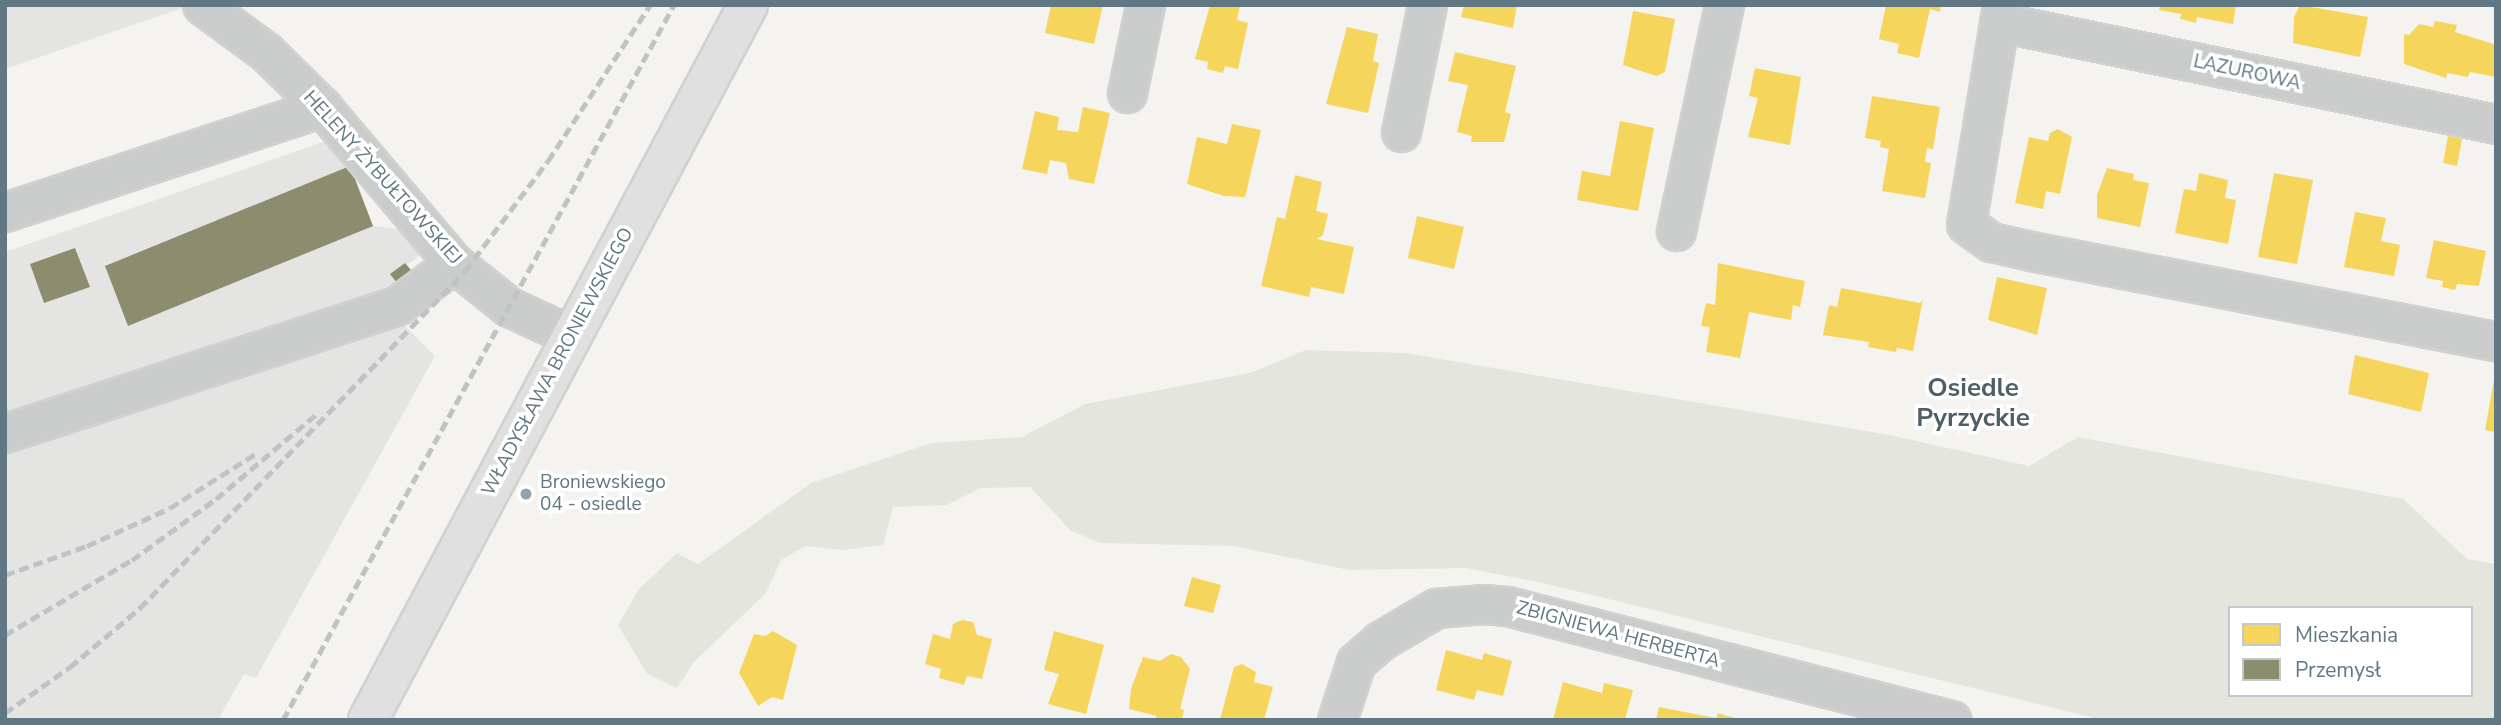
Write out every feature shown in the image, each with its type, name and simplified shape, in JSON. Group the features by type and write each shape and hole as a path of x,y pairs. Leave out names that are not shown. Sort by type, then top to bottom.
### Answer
{"main road":[{"name":"WŁADYSŁAWA BRONIEWSKIEGO","path":"368,720 748,5"}],"street":[{"name":"HELENY ŻYBUŁTOWSKIEJ","path":"202,5 266,52 322,107 454,263 509,307 572,336"},
{"path":"1127,93 1145,5"},
{"path":"1401,132 1427,5"},
{"path":"1676,231 1724,5"},
{"path":"2001,14 1966,225 1991,242 2496,341"},
{"name":"LAZUROWA","path":"2001,14 2496,124"},
{"path":"5,212 322,107"},
{"path":"5,433 398,305 454,263"},
{"name":"ZBIGNIEWA HERBERTA","path":"1337,720 1356,662 1380,641 1436,608 1484,604 1507,606 1952,720"}],"shaded area":[{"path":"5,5 183,5 185,7 5,69"},
{"path":"329,140 350,166 373,226 406,230 423,253 407,265 419,278 402,323 435,356 256,678 244,674 218,720 5,720 5,252"},
{"path":"1306,350 1405,353 1889,435 2029,466 2078,437 2403,499 2467,559 2496,564 2496,720 2103,720 1543,583 1466,568 1349,570 1234,546 1100,543 1070,530 1030,487 981,488 947,505 893,507 883,545 842,550 806,546 781,560 766,593 694,662 677,688 647,674 618,625 639,589 677,553 698,564 811,483 931,443 1022,437 1085,404 1250,373"}],"building: Mieszkania":[{"path":"1051,5 1103,5 1094,44 1045,33"},
{"path":"1210,5 1240,5 1237,20 1248,23 1238,69 1225,66 1223,73 1207,69 1208,62 1195,59"},
{"path":"1464,5 1517,5 1513,28 1461,17"},
{"path":"1886,5 1941,5 1940,12 1930,9 1919,58 1897,53 1899,44 1879,39"},
{"path":"2160,5 2236,5 2233,24 2197,17 2196,23 2180,19 2181,14 2159,10"},
{"path":"2300,5 2368,17 2360,57 2293,43 2294,17"},
{"path":"1633,11 1675,19 1665,72 1656,76 1623,65"},
{"path":"2435,21 2457,25 2455,32 2496,45 2496,77 2470,72 2468,77 2447,73 2446,78 2404,64 2404,34 2409,35 2419,24 2433,27"},
{"path":"1347,27 1378,34 1373,61 1379,63 1368,113 1326,104"},
{"path":"1455,52 1516,66 1505,112 1511,114 1504,142 1471,142 1472,136 1457,132 1468,85 1448,81"},
{"path":"1755,68 1801,77 1790,145 1748,137 1758,98 1749,96"},
{"path":"1872,96 1940,107 1933,149 1927,148 1925,162 1931,163 1925,198 1882,191 1889,149 1880,147 1881,141 1865,138"},
{"path":"1083,107 1110,113 1094,184 1069,179 1066,163 1050,160 1047,174 1022,169 1035,111 1059,117 1057,130 1078,132"},
{"path":"1620,121 1654,128 1638,211 1577,200 1582,171 1610,176"},
{"path":"1232,124 1261,130 1245,197 1224,196 1187,184 1197,137 1227,144"},
{"path":"2058,129 2072,137 2060,194 2046,191 2043,209 2015,203 2029,137 2048,141 2050,133"},
{"path":"2448,136 2462,139 2457,166 2443,163"},
{"path":"2107,168 2134,174 2133,180 2149,183 2140,227 2097,218 2097,195"},
{"path":"2199,173 2228,180 2225,198 2236,200 2228,244 2175,233 2184,189 2196,191"},
{"path":"2274,173 2313,180 2297,264 2258,257"},
{"path":"1295,175 1322,182 1316,211 1328,214 1323,235 1317,239 1354,247 1344,294 1311,287 1309,297 1261,286 1277,217 1285,219"},
{"path":"2355,212 2386,218 2381,241 2400,245 2394,276 2344,267"},
{"path":"1417,216 1464,227 1454,269 1408,258"},
{"path":"2434,240 2486,251 2479,286 2457,284 2455,290 2442,287 2443,281 2426,278"},
{"path":"1718,263 1805,281 1800,307 1793,305 1791,320 1749,312 1740,358 1706,352 1710,327 1701,326 1706,303 1715,305"},
{"path":"1997,277 2047,288 2037,335 1988,320"},
{"path":"1841,288 1920,303 1923,299 1913,351 1897,348 1896,352 1868,347 1869,342 1823,335 1829,305 1837,307"},
{"path":"2355,355 2429,373 2421,412 2348,394"},
{"path":"2494,380 2496,381 2496,432 2485,430"},
{"path":"1192,577 1221,585 1213,613 1184,606"},
{"path":"962,620 973,622 977,635 992,639 982,679 967,676 964,685 939,678 941,669 925,664 933,634 950,639 953,624"},
{"path":"773,631 797,645 783,700 772,697 758,706 739,673 754,634 765,636"},
{"path":"1054,631 1104,645 1086,714 1048,704 1059,674 1044,670"},
{"path":"1446,650 1482,660 1484,653 1512,661 1503,696 1477,690 1474,700 1436,690"},
{"path":"1171,654 1181,657 1190,669 1180,709 1184,710 1182,720 1155,720 1157,716 1129,709 1131,689 1143,657 1160,661"},
{"path":"1242,664 1256,672 1254,682 1273,687 1264,720 1220,720 1234,667"},
{"path":"1563,682 1602,693 1604,683 1633,690 1625,720 1553,720"},
{"path":"1659,707 1716,718 1718,713 1741,720 1656,720"}],"building: Przemysł":[{"path":"350,166 373,226 128,326 105,266"},
{"path":"75,248 90,287 44,303 30,264"},
{"path":"405,263 420,281 404,292 390,274"}],"railway":[{"path":"5,713 70,667 140,608 465,271 548,161 650,5"},
{"path":"283,720 674,5"},
{"path":"5,635 132,560 216,499 319,412"},
{"path":"5,575 87,546 170,508 257,453"}],"place":[{"name":"Broniewskiego 04 - osiedle","path":"526,494"}],"district":[{"name":"Osiedle Pyrzyckie","path":"1973,403"}]}
